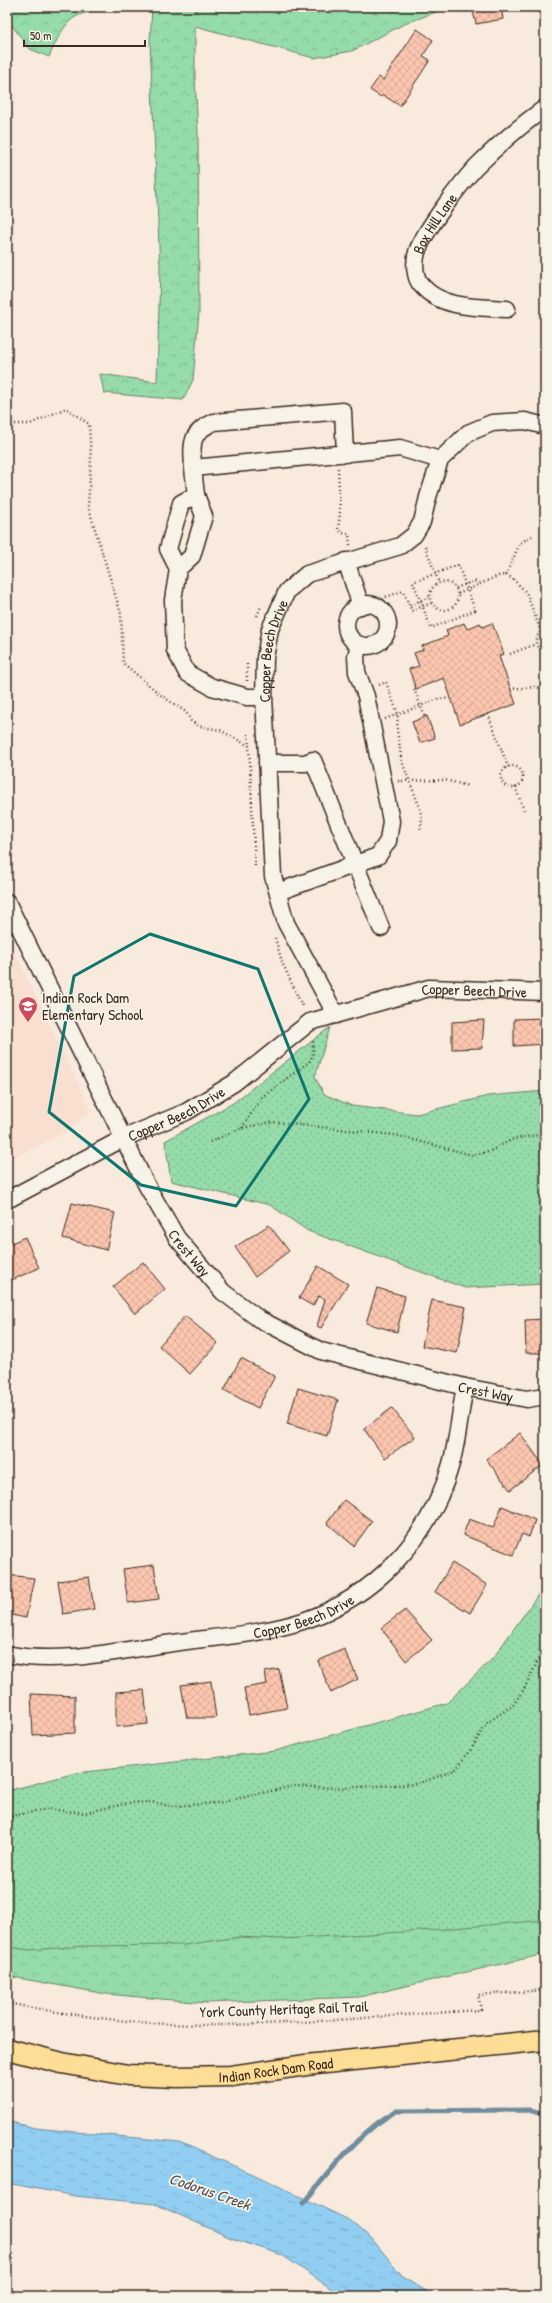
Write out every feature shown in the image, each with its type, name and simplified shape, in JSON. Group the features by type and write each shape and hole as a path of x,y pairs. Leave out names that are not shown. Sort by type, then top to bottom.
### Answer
{"main road":[{"name":"Indian Rock Dam Road","path":"7,2049 62,2063 128,2075 177,2077 231,2076 306,2065 545,2040"}],"street":[{"name":"Box Hill Lane","path":"507,309 470,307 438,298 421,285 414,268 417,251 454,195 476,168 545,108"},
{"path":"178,569 192,556 204,516 196,495 192,441 201,428 214,422 343,412 341,454"},
{"name":"Copper Beech Drive","path":"336,1015 286,923 273,876 264,697 265,658 270,629 287,591 307,574 349,561 369,557 400,546 414,535 422,522 428,497 440,460 468,433 492,423 525,421 545,426"},
{"path":"193,468 400,448 440,460"},
{"path":"196,495 181,503 168,549 178,569 173,600 174,650 187,673 212,687 247,697 264,697"},
{"path":"349,561 368,606 386,616 388,623 385,636 373,645 359,645 349,635 346,628 350,614 368,606"},
{"path":"278,892 378,856 388,841 391,821 372,724 363,688 356,672 356,656 359,645"},
{"path":"267,764 304,763 314,760 380,928"},
{"name":"Crest Way","path":"7,902 124,1138 177,1238 223,1292 259,1319 320,1351 465,1387 526,1399 545,1396"},
{"name":"Copper Beech Drive","path":"7,1200 124,1138 186,1112 234,1083 310,1022 429,988 545,992"},
{"name":"Copper Beech Drive","path":"7,1654 48,1658 60,1657 264,1630 303,1621 358,1593 379,1578 405,1552 428,1519 451,1464 465,1387"}],"path":[{"path":"7,424 30,424 66,408 90,424 91,458 88,506 121,614 123,663 162,696 186,712 194,724 220,730 249,746 256,870"},
{"path":"341,454 340,514 338,529 342,533 349,534 349,561"},
{"path":"414,535 425,545 439,583"},
{"path":"506,575 520,543 532,536"},
{"path":"458,565 475,610 431,628 413,582 435,573 458,565"},
{"path":"458,594 476,587 479,583 506,575 519,583 526,592 541,632"},
{"path":"456,588 474,581 479,583"},
{"path":"439,583 449,583 456,588 458,594 456,602 448,609 438,609 431,603 431,590 439,583"},
{"path":"368,606 403,591 412,611 431,603"},
{"path":"410,605 430,597"},
{"path":"545,631 541,632 537,636 536,644 539,648 545,650"},
{"path":"510,654 536,644"},
{"path":"363,688 386,682 398,714 397,730 402,762 420,808 422,819 420,831"},
{"path":"414,689 425,717"},
{"path":"510,689 545,689"},
{"path":"372,724 439,699 451,698"},
{"path":"488,714 508,767"},
{"path":"508,767 517,768 520,771 522,780 515,787"},
{"path":"508,767 501,774 501,779 506,786 515,787"},
{"path":"383,782 409,779 445,780 468,786"},
{"path":"515,787 524,810"},
{"path":"242,1128 262,1097 309,1062 313,1055 314,1046 310,1022 282,962 273,934"},
{"path":"210,1142 242,1128 272,1122 394,1136 472,1155 488,1152 513,1139 545,1134"},
{"path":"7,1817 47,1809 84,1813 128,1803 150,1802 171,1806 218,1803 293,1786 336,1788 417,1784 455,1770 470,1751 487,1723 512,1706 523,1691 545,1646"},
{"name":"York County Heritage Rail Trail","path":"7,2003 49,2011 128,2020 208,2025 481,2010 478,1995 545,1990"}],"highlighted area":[{"path":"150,934 258,969 309,1099 236,1206 141,1185 49,1112 74,976"}],"shaded area":[{"name":"Indian Rock Dam Elementary School","path":"7,937 91,1110 68,1131 7,1160"}],"green space":[{"path":"7,7 133,7 87,12 71,20 58,38 49,57 30,49 7,19"},
{"path":"152,7 195,7 196,13 196,7 449,7 404,24 352,51 314,58 195,26 195,77 198,134 199,312 193,380 183,400 104,393 100,374 157,382 160,268 150,41"},
{"path":"330,1027 315,1077 324,1094 352,1106 417,1114 488,1096 545,1091 545,1284 465,1288 308,1231 270,1205 171,1181 165,1141 233,1103"},
{"path":"545,1585 545,1948 7,1970 7,1791 76,1773 275,1751 447,1703 493,1658"},
{"path":"545,1920 545,1954 359,1997 206,2003 106,1994 7,1976 7,1947 30,1950 85,1946 184,1945 239,1937 282,1939 421,1931"}],"water":[{"name":"Codorus Creek","path":"7,2121 35,2128 179,2142 253,2174 351,2221 372,2239 405,2279 435,2296 342,2296 282,2255 231,2238 155,2204 75,2196 7,2183"}],"building":[{"path":"472,7 501,7 503,19 476,24"},
{"path":"417,29 433,40 423,56 430,60 400,106 383,95 381,97 370,90 379,77 383,80"},
{"path":"464,623 467,629 480,623 482,627 492,623 504,654 499,656 516,704 460,724 444,678 416,689 409,669 419,666 414,653 423,650 422,646 448,636 446,630"},
{"path":"427,716 435,738 420,743 412,722"},
{"path":"545,1018 545,1044 514,1046 514,1019"},
{"path":"484,1020 482,1048 452,1049 452,1022"},
{"path":"72,1203 115,1213 106,1250 63,1238"},
{"path":"269,1225 289,1251 255,1277 235,1247"},
{"path":"25,1237 39,1268 7,1282 7,1245"},
{"path":"143,1262 165,1289 135,1314 113,1287"},
{"path":"318,1266 348,1284 321,1328 317,1326 325,1299 318,1296 313,1306 299,1298"},
{"path":"377,1288 405,1296 397,1332 366,1323"},
{"path":"432,1300 466,1307 457,1353 422,1346"},
{"path":"185,1316 218,1343 190,1374 159,1346"},
{"path":"545,1319 545,1353 526,1353 525,1320"},
{"path":"241,1358 275,1376 258,1408 224,1390"},
{"path":"298,1388 338,1400 327,1436 287,1424"},
{"path":"392,1408 415,1437 385,1458 364,1429"},
{"path":"520,1433 543,1465 510,1490 486,1459"},
{"path":"344,1500 372,1521 354,1546 327,1523"},
{"path":"502,1506 535,1520 529,1537 522,1534 513,1555 463,1535 469,1519 493,1528"},
{"path":"452,1563 487,1585 470,1613 435,1592"},
{"path":"154,1565 159,1599 128,1603 123,1569"},
{"path":"7,1575 34,1578 26,1618 7,1614"},
{"path":"89,1577 94,1609 63,1614 58,1581"},
{"path":"405,1610 432,1640 406,1661 381,1628"},
{"path":"344,1649 358,1679 331,1693 318,1661"},
{"path":"279,1669 287,1708 249,1715 244,1688 267,1684 265,1672"},
{"path":"211,1681 216,1718 187,1718 181,1685"},
{"path":"144,1690 148,1724 116,1727 116,1692"},
{"path":"31,1694 75,1696 75,1733 33,1735"}],"waterway":[{"path":"303,2203 357,2141 369,2130 396,2111 530,2110 545,2114"}],"place":[{"name":"Indian Rock Dam Elementary School","path":"28,1023"}]}
